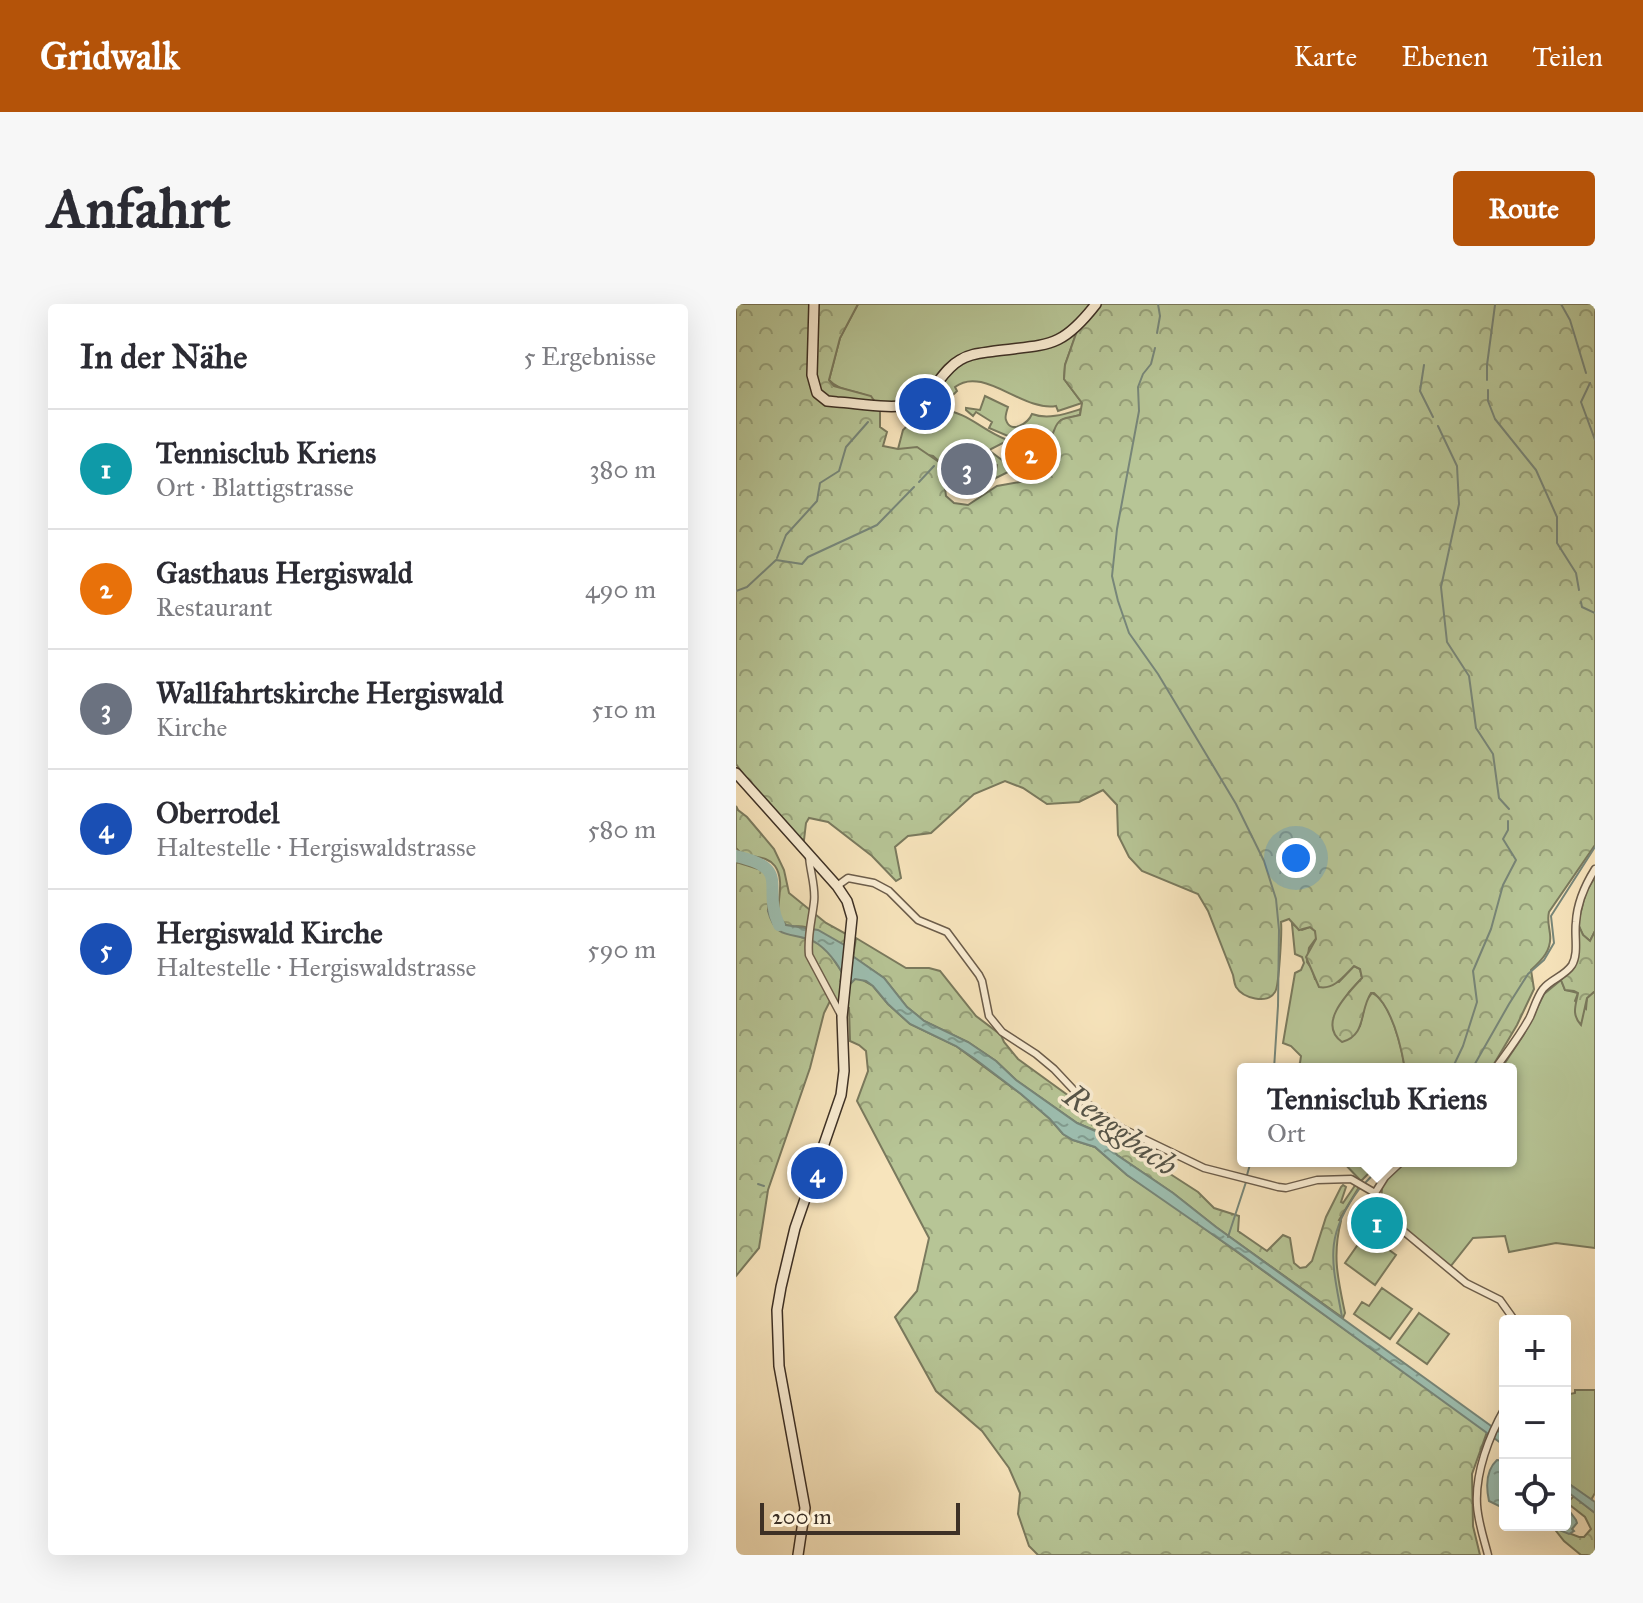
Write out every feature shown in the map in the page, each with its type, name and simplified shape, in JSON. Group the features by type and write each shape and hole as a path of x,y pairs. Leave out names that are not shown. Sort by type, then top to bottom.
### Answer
{"street":[{"path":"814,304 812,375 817,393 832,402 899,406 922,398 948,369 968,356 1059,340 1075,329 1096,304"},
{"path":"736,773 837,886 847,901 852,918 842,1017 844,1071 841,1095 795,1228 777,1310 779,1366 805,1508 798,1555"},
{"path":"809,856 814,885 809,955 842,1017"},
{"path":"1499,1063 1529,1018 1545,986 1572,964 1579,904 1595,869"},
{"path":"837,886 848,878 874,883 889,891 918,920 947,932 979,975 989,1016 1002,1032 1036,1054 1085,1102 1130,1134 1204,1168 1278,1187 1317,1180 1357,1181 1375,1193 1386,1214 1398,1227 1466,1283 1500,1300 1511,1315"},
{"path":"1375,1193 1396,1167"},
{"path":"1488,1555 1477,1506 1477,1483 1499,1420"}],"green space":[{"path":"736,304 858,304 840,338 829,380 834,386 871,396 880,410 880,427 887,432 883,446 898,449 917,447 942,464 946,496 954,503 968,505 997,486 1031,480 1058,422 1080,415 1082,403 1064,379 1065,365 1077,331 1099,304 1595,304 1595,845 1549,912 1548,950 1531,970 1534,989 1495,1063 1404,1063 1391,1018 1374,993 1367,1000 1359,1028 1350,1039 1342,1042 1332,1027 1333,1018 1342,1001 1362,978 1360,969 1354,966 1334,984 1319,987 1306,957 1316,939 1315,931 1310,927 1299,930 1289,919 1281,922 1275,992 1261,999 1239,991 1208,911 1198,894 1142,871 1129,857 1118,835 1117,805 1103,790 1079,802 1047,804 1023,788 1005,781 974,794 931,833 908,836 895,847 901,878 896,881 872,856 828,822 809,818 804,840 800,839 736,764"},
{"path":"858,304 1092,304 1073,327 1050,341 974,352 926,392 924,390 914,396 915,399 876,402 865,395 840,388 829,380 840,338"},
{"path":"1077,331 1065,365 1064,379 1082,403 1058,411 1056,406 1030,402 991,385 966,382 955,387 957,391 954,394 927,413 918,414 913,410 932,401 948,373 966,360 1041,348"},
{"path":"985,396 1008,407 1006,419 1012,427 1023,424 1032,414 1050,416 1081,409 1080,415 1061,420 1047,441 1040,462 1042,440 1039,434 1031,434 1030,437 1017,435 1015,439 989,428 992,422 976,412 973,416 966,410 980,410"},
{"path":"942,410 959,414 1005,439 990,451 1011,467 1010,471 994,479 997,465 982,458 982,455 956,447 942,464 933,456 898,449 903,430 913,420 923,420"},
{"path":"736,806 774,849 784,870 789,893 826,923 848,935 846,946 803,926 788,926 781,921 778,908 780,883 775,866 766,859 745,854 736,848"},
{"path":"736,862 758,869 768,876 768,911 801,937 815,941 828,951 842,972 840,1006 837,1001 830,1001 824,1013 810,1068 768,1190 759,1248 736,1276"},
{"path":"1595,877 1595,931 1590,941 1577,927 1586,892"},
{"path":"1292,924 1302,930 1310,927 1315,931 1317,937 1309,948 1307,962 1315,979 1339,982 1354,966 1360,969 1362,978 1334,1017 1360,1026 1366,1001 1372,993 1385,1005 1390,1015 1404,1063 1300,1063 1301,1056 1283,1043 1295,973 1301,970 1304,963 1302,957 1295,954"},
{"path":"1579,926 1590,941 1595,931 1595,991 1587,998 1581,1025 1575,1013 1578,993 1565,990 1561,980 1577,956"},
{"path":"856,938 906,968 940,971 976,1016 1001,1035 1018,1059 1131,1143 1133,1152 1198,1192 1214,1208 1239,1216 1238,1231 1267,1251 1283,1235 1290,1238 1294,1263 1300,1268 1312,1261 1326,1217 1341,1187 1346,1187 1343,1203 1356,1184 1359,1187 1339,1220 1336,1257 1345,1313 1343,1318 1117,1155 1101,1133 1077,1123 968,1042 924,1021 907,1007 884,978 853,957"},
{"path":"859,978 873,986 910,1024 956,1046 1021,1094 1063,1134 1095,1147 1127,1175 1487,1432 1472,1474 1473,1526 1480,1555 1038,1555 1029,1546 1018,1514 1020,1493 1009,1468 982,1431 936,1391 895,1317 917,1291 929,1238 857,1101 868,1071 866,1051 850,1041 847,1008 849,985"},
{"path":"1561,980 1565,990 1578,993 1575,1001 1586,1009 1587,998 1595,991 1595,1248 1556,1243 1509,1252 1505,1236 1473,1238 1450,1267 1417,1241 1394,1217 1385,1205 1382,1194 1384,1183 1400,1167 1517,1167 1517,1063 1505,1063 1544,994"},
{"path":"1348,1167 1375,1167 1361,1181"},
{"path":"1366,1233 1396,1255 1375,1285 1345,1263"},
{"path":"1382,1288 1412,1309 1390,1339 1354,1314 1362,1302 1369,1306"},
{"path":"1419,1313 1449,1334 1427,1364 1397,1343"},
{"path":"1575,1390 1595,1390 1595,1493 1591,1500 1571,1485 1571,1394"},
{"path":"1574,1496 1595,1513 1595,1555 1581,1555 1556,1531 1584,1537 1591,1529 1585,1517 1571,1506"}],"water":[{"path":"778,908 778,916 786,925 818,930 846,946 854,957 884,978 907,1007 924,1021 968,1042 1077,1123 1106,1137 1117,1155 1499,1432 1499,1442 1127,1175 1095,1147 1063,1134 1021,1094 975,1059 956,1046 910,1024 866,981 855,979 849,985 823,948 810,940 782,932 772,922 768,911"},
{"path":"1499,1460 1499,1506 1489,1501 1488,1496 1488,1474"},
{"path":"1571,1485 1595,1502 1595,1513 1571,1495"},
{"path":"1571,1513 1577,1523 1569,1534 1562,1531 1571,1531"}],"waterway":[{"path":"1157,333 1160,316 1158,304"},
{"path":"1561,304 1570,320 1586,373"},
{"path":"1487,380 1495,305"},
{"path":"1155,348 1151,364 1138,387 1139,411 1117,529 1112,576 1129,633 1158,674 1236,804 1264,861 1276,899 1279,930 1274,1063"},
{"path":"1424,365 1420,391 1433,417"},
{"path":"1590,383 1581,402 1595,440"},
{"path":"1488,390 1488,401 1495,419 1536,470 1557,517 1557,543 1576,573 1579,590"},
{"path":"777,558 786,535 817,501 820,483 839,471 846,447 868,422"},
{"path":"1438,426 1457,466 1459,504 1441,587 1447,642 1469,676 1476,728 1493,754 1499,798 1509,809"},
{"path":"919,482 934,466"},
{"path":"736,591 747,587 776,560 802,564 808,557 877,525 914,487"},
{"path":"1581,602 1582,607 1595,613"},
{"path":"1455,1063 1477,1002 1473,971 1491,929 1503,885 1516,860 1503,839 1508,830 1508,821"},
{"path":"1475,1063 1528,974 1544,960 1554,943 1551,916 1595,847"},
{"name":"Renggbach","path":"736,856 753,861 770,873 774,911 779,925"},
{"path":"1247,1175 1249,1167"},
{"path":"1365,1183 1380,1167"},
{"path":"1228,1237 1246,1182"},
{"path":"758,1184 764,1186"},
{"path":"1342,1317 1333,1250 1340,1221 1360,1188"}],"place":[{"name":"Hergiswald Kirche","path":"925,404"},
{"name":"Gasthaus Hergiswald","path":"1031,454"},
{"name":"Wallfahrtskirche Hergiswald","path":"967,469"},
{"name":"Oberrodel","path":"817,1173"},
{"name":"Tennisclub Kriens","path":"1377,1223"}]}
